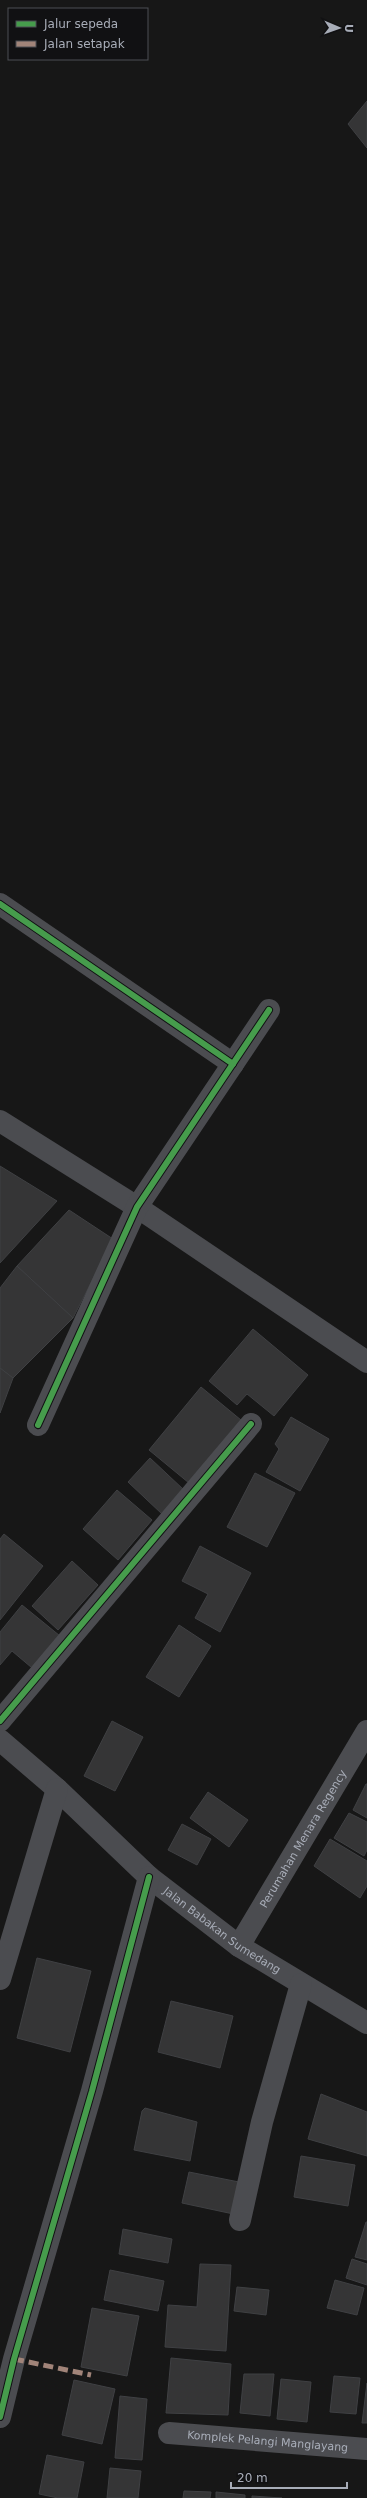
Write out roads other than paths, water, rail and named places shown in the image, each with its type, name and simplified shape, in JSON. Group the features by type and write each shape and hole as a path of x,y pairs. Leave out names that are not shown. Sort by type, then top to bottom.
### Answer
{"street":[{"path":"0,904 233,1064"},
{"path":"38,1425 137,1207 269,1010"},
{"path":"0,1121 137,1207 367,1362"},
{"path":"0,1721 251,1424"},
{"name":"Perumahan Menara Regency","path":"240,1946 367,1732"},
{"name":"Jalan Babakan Sumedang","path":"0,1740 57,1789 149,1876 240,1946 367,2023"},
{"path":"0,1979 57,1789"},
{"path":"0,2417 14,2359 92,2092 149,1876"},
{"path":"240,2220 262,2122 301,1984"},
{"name":"Komplek Pelangi Manglayang","path":"169,2433 201,2437 367,2449"}]}
